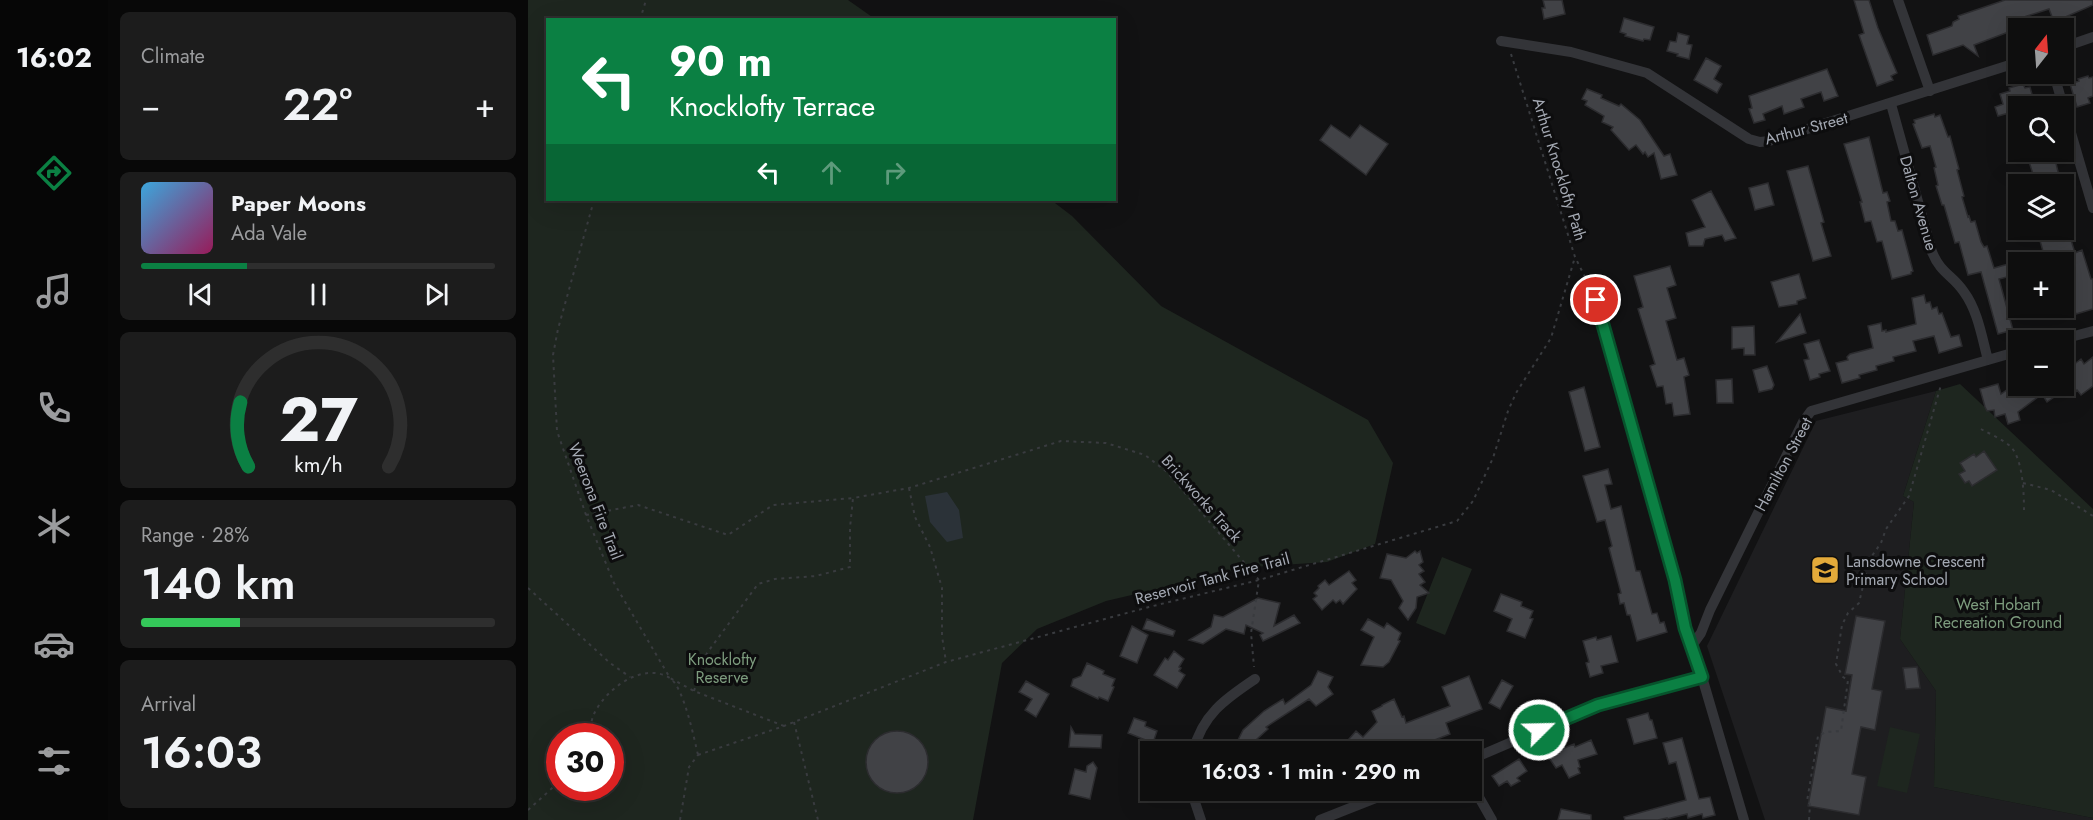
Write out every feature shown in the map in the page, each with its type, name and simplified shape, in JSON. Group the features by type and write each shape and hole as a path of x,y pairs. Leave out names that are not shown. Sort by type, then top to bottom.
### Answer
{"street":[{"path":"1898,0 1930,91"},
{"path":"2074,44 2093,37"},
{"name":"Arthur Street","path":"1504,41 1571,52 1647,73 1749,139 1760,142 1891,104 2008,66"},
{"name":"Dalton Avenue","path":"1891,104 1932,252 1938,265 1964,291 1971,305 1988,360"},
{"path":"2074,142 2093,208"},
{"path":"1596,300 1656,511 1691,647 1744,820"},
{"path":"2074,336 2093,331"},
{"name":"Hamilton Street","path":"1691,647 1701,633 1765,497 1803,422 1811,411 2008,354"},
{"path":"1482,755 1598,705 1702,677"},
{"path":"1197,741 1209,714 1255,679"},
{"path":"1195,801 1201,820"},
{"path":"1320,820 1368,801"},
{"path":"1481,801 1492,820"}],"path":[{"path":"641,18 646,0"},
{"name":"Arthur Knocklofty Path","path":"1504,41 1575,257 1596,300"},
{"name":"Weerona Fire Trail","path":"594,201 553,355 556,430 586,515 614,583 678,688 698,756"},
{"name":"Reservoir Tank Fire Trail","path":"698,756 784,726 946,662 1259,580 1458,521 1473,501 1493,458 1516,393 1551,338 1575,257"},
{"path":"1809,820 1810,804 1807,801 1818,736 1826,732 1840,731 1848,680 1843,677 1836,663 1842,625 1848,613 1859,603 1869,560 1881,543 1886,529 1909,496 1943,379"},
{"path":"1980,429 2009,445 2015,452 2023,483 2024,511"},
{"name":"Brickworks Track","path":"586,515 638,506 728,535 773,505 853,498 909,488 1061,441 1106,442 1145,455 1167,472 1259,580"},
{"path":"2023,483 2051,490 2093,516"},
{"path":"909,488 915,517 930,547 942,588 942,636 946,662"},
{"path":"694,691 707,653 758,584 775,579 816,576 850,567 853,498"},
{"path":"1255,679 1251,633 1259,580"},
{"path":"528,588 610,663 630,677"},
{"path":"592,723 603,699 615,687 630,677 658,674 694,691 784,726"},
{"path":"794,722 818,820"},
{"path":"680,820 688,767 698,756"},
{"path":"528,810 546,793"}],"shaded area":[{"name":"Lansdowne Crescent Primary School","path":"1936,391 1903,496 1914,502 1900,639 1936,691 1934,787 2093,818 2093,820 1765,820 1707,646 1816,421"},
{"path":"947,492 959,510 963,538 947,542 930,522 925,496"}],"green space":[{"name":"Knocklofty Reserve","path":"528,0 848,0 874,18 546,18 546,201 1052,201 1072,216 1161,306 1368,420 1393,463 1375,544 1327,562 1252,567 1106,601 1037,629 1002,663 973,820 528,820"},
{"name":"West Hobart Recreation Ground","path":"1960,384 2093,509 2093,818 1934,787 1936,691 1900,639 1914,502 1903,496 1936,391"},
{"path":"1442,557 1472,569 1445,635 1416,623"},
{"path":"1890,727 1920,734 1907,793 1877,786"}],"building":[{"path":"1543,0 1562,0 1565,14 1544,19"},
{"path":"1854,0 1869,0 1897,73 1891,76 1893,80 1877,86 1859,35 1864,33"},
{"path":"2005,0 2093,0 2093,5 2063,18 2052,18 2049,9 2024,18 2008,18 2008,32 1974,45 1978,56 1963,45 1933,55 1927,35 1952,26 1953,22 1959,19 1958,16"},
{"path":"1624,18 1654,27 1650,40 1644,39 1643,41 1625,36 1626,34 1620,32"},
{"path":"1678,33 1689,36 1687,44 1692,45 1689,59 1667,51 1670,41 1676,42"},
{"path":"1706,58 1721,66 1714,79 1722,84 1717,93 1694,80"},
{"path":"1827,69 1838,96 1824,101 1821,92 1801,99 1804,107 1784,114 1782,106 1763,114 1765,120 1754,123 1749,109 1752,108 1749,96"},
{"path":"2093,77 2093,96 2088,98 2090,103 2077,107 2070,84 2079,81 2078,79"},
{"path":"2023,84 2025,88 2030,87 2032,96 2008,96 2008,113 1998,116 1995,107 2003,104 2000,94 2010,91 2009,88"},
{"path":"1587,89 1619,106 1621,104 1640,120 1664,156 1670,154 1677,175 1661,179 1654,153 1648,157 1636,145 1629,150 1611,130 1613,127 1602,122 1604,116 1585,105 1587,101 1582,99"},
{"path":"1934,114 1935,117 1940,115 1948,137 1950,136 1968,217 1971,222 1975,221 1981,242 1984,247 1987,246 1994,268 2008,264 2008,277 1999,279 2013,330 1998,334 1981,272 1968,275 1959,242 1955,243 1936,186 1938,185 1934,168 1936,167 1930,146 1922,148 1913,124 1914,120"},
{"path":"1331,125 1350,138 1360,125 1388,144 1366,175 1320,140"},
{"path":"1869,137 1883,193 1887,192 1890,201 1887,202 1891,221 1895,221 1898,231 1902,230 1913,271 1911,274 1892,279 1882,241 1877,242 1871,221 1865,222 1860,202 1862,202 1844,144"},
{"path":"2029,162 2056,162 2059,174 2033,174"},
{"path":"1808,166 1831,256 1813,261 1787,171"},
{"path":"1768,183 1774,205 1755,210 1749,188"},
{"path":"1711,191 1736,238 1725,241 1722,235 1705,239 1703,246 1689,246 1686,233 1705,227 1692,200"},
{"path":"2040,240 2071,240 2075,253 2082,250 2091,279 2093,279 2093,309 2076,314 2074,308 2074,252 2043,252"},
{"path":"1670,266 1676,285 1667,288 1676,318 1666,321 1677,360 1684,358 1689,375 1684,377 1690,414 1674,416 1672,403 1666,404 1663,386 1657,387 1650,366 1655,364 1638,309 1643,307 1634,276"},
{"path":"1799,274 1806,298 1797,301 1797,304 1779,307 1771,282"},
{"path":"1924,295 1926,303 1930,302 1932,309 1937,307 1939,314 1942,313 1951,337 1959,335 1962,346 1939,353 1934,336 1913,341 1916,351 1893,357 1894,361 1876,366 1877,370 1842,383 1836,363 1848,360 1847,357 1850,354 1873,348 1868,326 1881,323 1882,331 1886,330 1886,332 1916,324 1912,298"},
{"path":"1800,314 1806,333 1777,342"},
{"path":"1754,326 1755,355 1744,355 1744,348 1732,349 1732,327"},
{"path":"1819,340 1830,371 1810,380 1804,360 1809,359 1804,344"},
{"path":"2093,357 2093,386 2081,395 2077,390 2074,392 2074,364 2081,359 2084,364"},
{"path":"1767,366 1774,385 1772,389 1759,392 1753,370"},
{"path":"1732,379 1733,403 1717,403 1716,380"},
{"path":"1998,384 2001,394 2008,389 2008,396 2039,396 2018,412 2020,420 2008,424 2005,414 1995,417 1994,410 1987,411 1980,389"},
{"path":"1584,387 1600,447 1585,451 1569,392"},
{"path":"2043,396 2056,396 2047,402"},
{"path":"1984,451 1997,470 1972,486 1969,481 1965,483 1959,474 1965,471 1960,463"},
{"path":"1608,469 1612,484 1605,485 1611,509 1621,506 1636,571 1640,571 1652,614 1657,613 1660,623 1664,622 1667,632 1637,641 1630,615 1627,615 1624,603 1620,604 1618,594 1621,593 1609,548 1612,546 1605,520 1597,522 1583,476"},
{"path":"1415,551 1417,553 1420,551 1423,562 1419,565 1424,571 1419,574 1425,582 1420,585 1429,593 1417,597 1416,608 1408,620 1399,608 1403,601 1391,580 1380,578 1387,554 1406,558"},
{"path":"1349,571 1356,580 1352,583 1357,589 1343,604 1340,600 1336,603 1333,600 1322,610 1313,599 1317,596 1314,593 1319,588 1318,586 1325,580 1329,585"},
{"path":"1501,594 1522,602 1521,606 1533,611 1530,618 1533,619 1525,638 1507,631 1512,619 1494,611"},
{"path":"1258,598 1280,603 1274,626 1294,615 1300,623 1263,641 1260,635 1263,633 1246,625 1244,634 1226,629 1203,644 1189,640 1211,627 1214,615 1223,617"},
{"path":"1856,616 1885,621 1872,689 1882,691 1875,730 1861,727 1852,774 1866,777 1859,815 1808,806 1826,707 1846,711 1852,675 1845,674"},
{"path":"1147,619 1175,631 1173,636 1143,629"},
{"path":"1368,619 1384,628 1387,623 1401,633 1398,640 1400,641 1389,662 1383,667 1361,665 1374,637 1361,630"},
{"path":"1132,626 1148,635 1137,663 1120,656"},
{"path":"1611,636 1618,662 1601,666 1603,673 1590,677 1586,663 1589,662 1583,641"},
{"path":"1174,651 1184,659 1179,671 1185,675 1177,688 1154,675 1165,658 1168,660"},
{"path":"1087,663 1115,679 1108,701 1099,697 1098,699 1071,686 1073,679 1081,676"},
{"path":"1917,667 1920,688 1906,689 1903,668"},
{"path":"1318,671 1333,677 1328,687 1333,694 1316,706 1309,699 1266,727 1268,729 1256,741 1238,741 1243,730 1264,711 1283,699 1285,704 1311,685"},
{"path":"1469,676 1482,709 1446,723 1450,734 1432,741 1351,741 1349,739 1356,731 1363,737 1377,722 1372,711 1394,699 1406,723 1450,706 1442,687"},
{"path":"1502,680 1513,686 1500,709 1489,703"},
{"path":"1026,681 1049,694 1036,717 1025,710 1032,699 1019,692"},
{"path":"1648,713 1657,738 1634,744 1627,719"},
{"path":"1134,718 1146,722 1145,726 1157,731 1154,741 1128,733"},
{"path":"1071,727 1075,734 1102,735 1101,748 1069,747"},
{"path":"897,731 914,736 919,740 923,745 928,762 923,779 919,784 914,788 897,793 880,788 875,784 871,779 866,762 871,745 875,740 880,736"},
{"path":"1682,738 1699,799 1710,797 1715,815 1703,818 1702,814 1688,818 1687,814 1658,820 1625,820 1624,817 1686,800 1676,762 1669,764 1663,743"},
{"path":"1591,740 1597,754 1578,760 1580,773 1569,778 1562,765 1556,768 1547,755 1574,744 1575,747"},
{"path":"1519,759 1527,771 1517,778 1520,781 1511,786 1507,781 1499,786 1492,776"},
{"path":"1093,762 1097,768 1090,799 1069,794 1075,769 1086,772 1087,766"},
{"path":"1561,809 1591,815 1591,820 1558,820"}],"place":[{"name":"Lansdowne Crescent Primary School","path":"1825,570"}],"route":[{"path":"1539,730 1598,705 1702,677 1685,628 1675,580 1596,300"}]}
